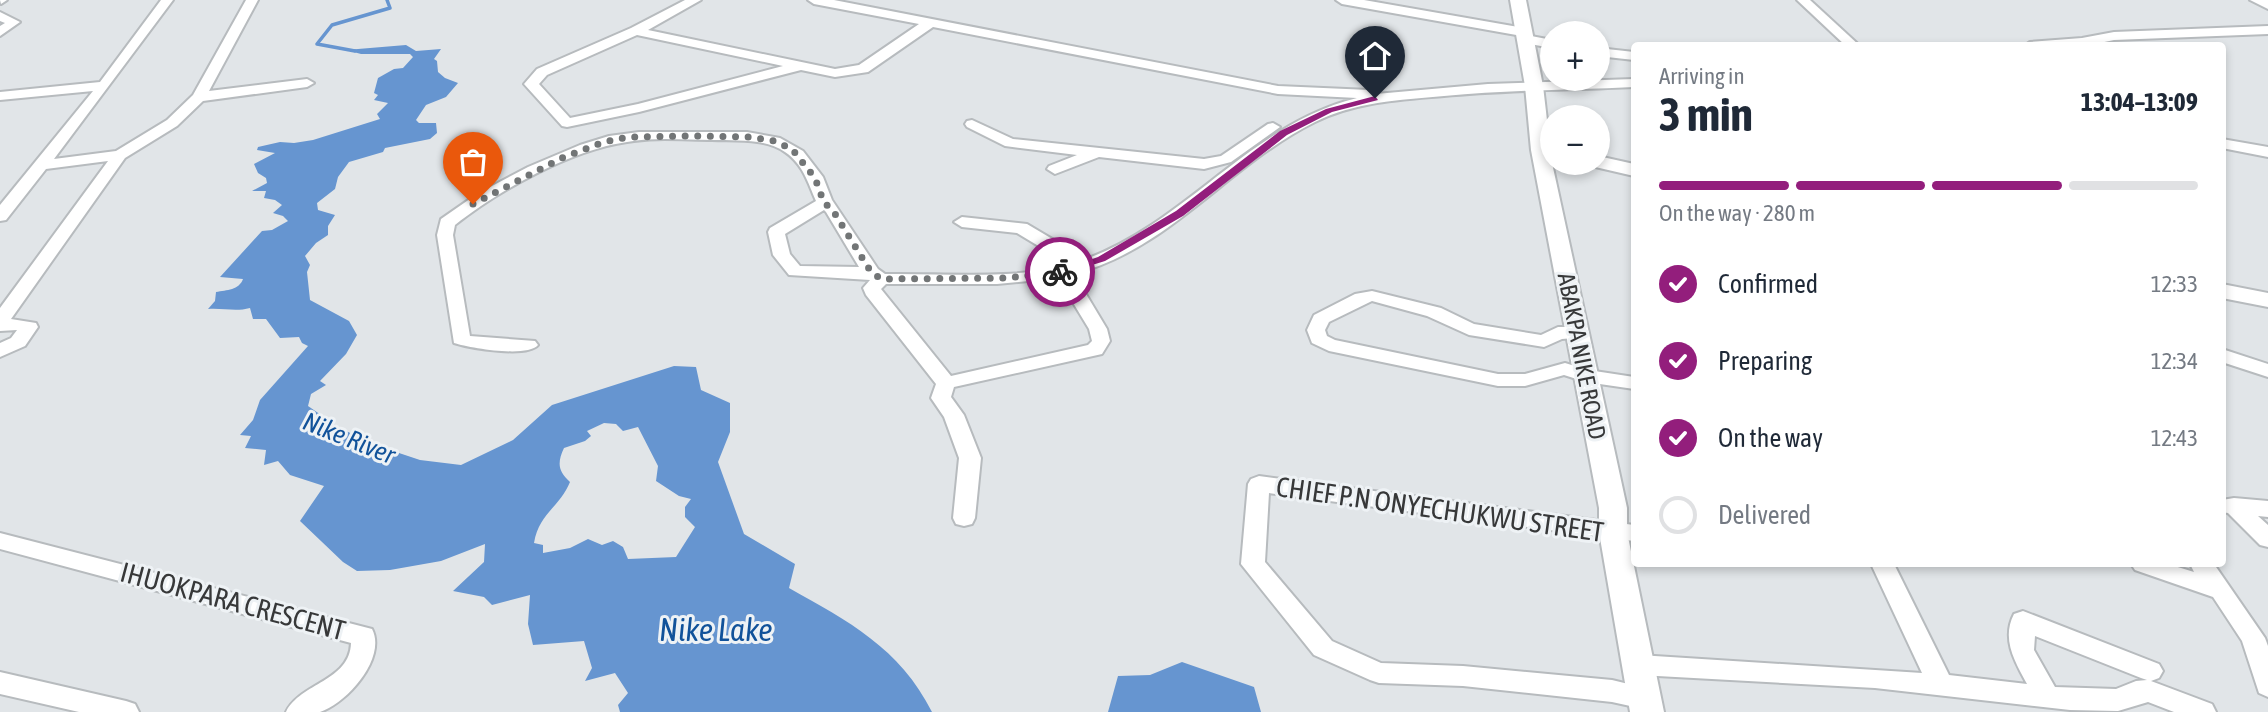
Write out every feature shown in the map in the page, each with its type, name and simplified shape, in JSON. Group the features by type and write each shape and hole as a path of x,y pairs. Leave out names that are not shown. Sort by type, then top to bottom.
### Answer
{"main road":[{"name":"ABAKPA NIKE ROAD","path":"1518,0 1540,116"},
{"path":"1610,165 1631,169"},
{"name":"ABAKPA NIKE ROAD","path":"1551,175 1586,376 1613,508 1624,533 1645,705"},
{"path":"2226,291 2268,300"}],"street":[{"path":"0,216 43,164 167,0"},
{"path":"0,323 120,155 172,123 199,97 251,0"},
{"path":"695,0 636,31 542,72 531,83 567,123 639,108 800,66"},
{"path":"814,0 1278,90 1370,94"},
{"path":"1342,0 1523,34 1540,40"},
{"path":"1416,0 1417,14"},
{"path":"1803,0 1850,42"},
{"path":"2256,0 2268,5"},
{"path":"0,16 14,22 0,32"},
{"path":"636,31 835,73 863,69 930,23"},
{"path":"2082,42 2114,36 2268,30"},
{"path":"972,124 1010,143 1214,163 1226,159 1265,132 1302,112 1346,96 1526,74 1530,72 1523,34"},
{"path":"1610,53 1631,56"},
{"path":"199,97 307,83"},
{"path":"824,203 776,232 782,255 795,271 1006,278 1064,272 1085,266 1128,246 1180,214 1283,133 1329,110 1390,96 1534,86 1631,83"},
{"path":"0,96 102,86"},
{"path":"528,345 474,343 461,339 445,235 447,223 458,212 564,157 628,137 750,137 774,141 792,149 815,178 824,203 832,209 876,275"},
{"path":"2226,144 2268,152"},
{"path":"1055,169 1097,152"},
{"path":"43,164 120,155"},
{"path":"962,222 1021,228 1085,266"},
{"path":"946,383 1095,350 1101,341 1098,329 1064,272"},
{"path":"876,275 872,288 874,295 946,383"},
{"path":"1578,333 1558,334 1544,341 1469,329 1434,312 1372,296 1362,298 1321,320 1316,330 1320,339 1329,345 1498,380 1525,380 1565,369 1586,376 1631,383"},
{"path":"0,323 29,327 18,342 0,351"},
{"path":"2226,356 2268,371"},
{"path":"946,383 941,398 954,415 970,458 964,518"},
{"name":"CHIEF P.N ONYECHUKWU STREET","path":"1624,533 1259,484 1253,564 1323,648 1379,673 1463,676 1612,691 1645,705"},
{"path":"2228,505 2268,509"},
{"path":"2228,505 2268,539"},
{"name":"IHUOKPARA CRESCENT","path":"0,541 363,636 364,649 359,663 346,679 299,712"},
{"path":"1884,567 1941,685"},
{"path":"2152,567 2222,590"},
{"path":"2203,567 2253,638 2268,686"},
{"path":"2048,697 2022,651 2023,621 2150,671"},
{"path":"1639,665 1875,678 2101,701 2118,700 2136,692 2149,691 2203,712"},
{"path":"0,683 126,712"}],"water":[{"name":"Nike Lake","path":"406,45 416,51 441,49 434,59 437,61 438,72 458,83 446,97 426,105 416,120 419,123 436,123 437,133 430,139 385,148 383,152 349,162 338,177 335,189 317,203 318,210 335,215 328,226 328,235 316,243 305,256 310,265 307,272 310,300 349,321 357,335 346,354 320,381 326,385 311,394 308,406 340,428 375,445 420,460 461,465 513,440 552,405 674,366 696,367 701,390 730,403 730,432 718,462 744,534 795,564 789,588 871,638 904,670 932,712 620,712 618,705 628,693 615,673 585,681 592,668 584,641 533,645 528,624 530,595 492,605 484,597 453,591 484,562 485,544 441,561 390,570 357,571 343,562 300,521 324,486 290,475 278,461 264,465 266,450 245,448 251,436 240,435 253,420 260,400 308,346 302,343 299,337 280,338 266,319 253,319 250,308 208,309 215,301 216,292 236,287 243,279 220,277 262,231 272,230 288,221 273,213 282,205 275,200 264,198 266,191 252,191 267,183 254,164 275,153 257,150 258,147 280,142 313,140 380,119 377,114 388,103 374,100 378,95 374,93 378,78 394,69 403,68 413,57 410,54 361,54 346,50","holes":["604,423 616,424 623,431 638,427 658,466 656,481 679,496 691,499 685,507 685,517 695,527 676,557 628,559 623,547 613,541 602,545 588,539 570,548 543,553 543,545 534,543 540,524 570,482 560,467 564,448 585,441 591,436 587,431"]},
{"path":"1182,662 1254,687 1261,712 1108,712 1118,676 1150,675"}],"waterway":[{"name":"Nike River","path":"355,51 317,44 332,25 390,8 387,0"}],"way so far":[{"path":"473,204 564,157 604,142 628,137 750,137 774,141 792,149 815,178 824,203 832,209 871,272 881,279 1006,278 1060,272"}],"route":[{"path":"1060,272 1085,266 1128,246 1180,214 1283,133 1329,110 1375,98"}]}
